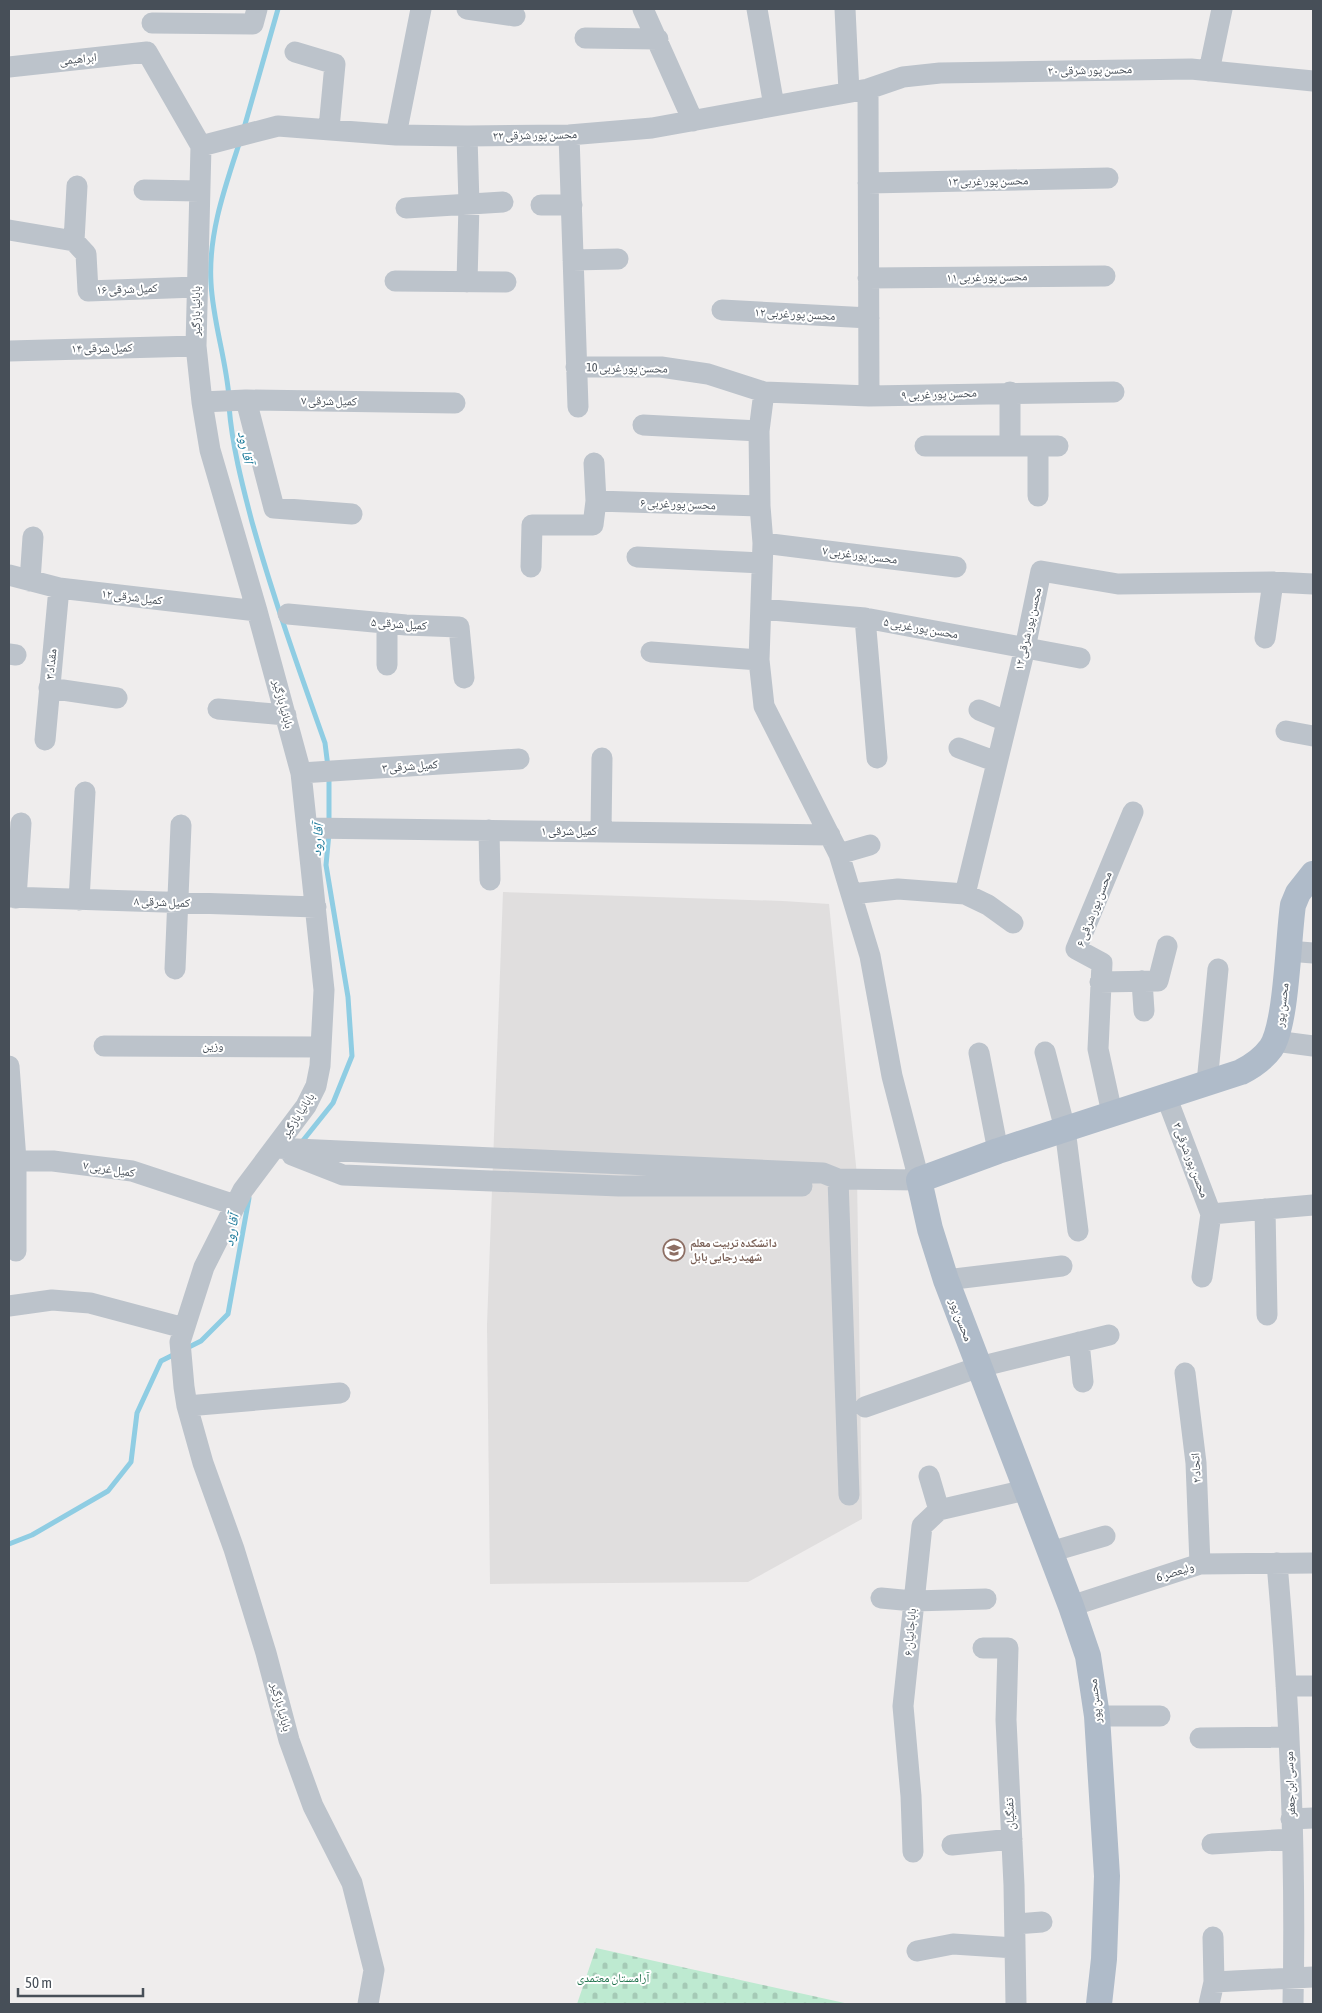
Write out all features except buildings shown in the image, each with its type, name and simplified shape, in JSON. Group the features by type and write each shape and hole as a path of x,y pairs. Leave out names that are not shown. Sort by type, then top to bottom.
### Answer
{"main road":[{"name":"محسن پور","path":"1099,2004 1107,1909 1097,1716 1088,1656 1071,1606 946,1280 926,1215 919,1180 998,1151 1207,1083 1253,1066 1263,1058 1275,1040 1280,1024 1293,905 1301,887 1313,874"}],"street":[{"path":"201,146 147,52 153,16 253,24 257,9"},
{"path":"396,135 421,9"},
{"path":"466,9 515,16"},
{"path":"643,9 693,121"},
{"path":"757,9 774,106"},
{"path":"846,9 858,90 868,183 869,396"},
{"path":"1209,71 1222,9"},
{"path":"585,38 658,39"},
{"name":"ابراهیمی","path":"9,67 147,52"},
{"path":"295,52 335,64 329,128"},
{"name":"محسن پور شرقی ۲۰","path":"858,90 903,77 940,73 1191,69 1313,81"},
{"name":"محسن پور شرقی ۲۲","path":"201,146 278,126 329,128 396,135 570,135 652,128 858,90"},
{"path":"570,135 578,407"},
{"path":"467,136 469,204 467,282"},
{"name":"بابانیا بازگیر","path":"201,146 196,346 225,400 210,450 257,611 300,773 308,828 324,990 320,1066 316,1086 306,1106 243,1190 204,1267 182,1335 186,1397 203,1463 234,1549 266,1653 289,1740 313,1806 352,1883 374,1970 368,2004"},
{"name":"محسن پور غربی ۱۳","path":"868,183 1108,178"},
{"path":"9,230 74,241 76,186"},
{"path":"144,190 199,191"},
{"path":"406,208 503,202"},
{"path":"541,205 572,206"},
{"name":"کمیل شرقی ۱۶","path":"74,241 86,254 88,291 196,287"},
{"path":"573,260 618,259"},
{"name":"محسن پور غربی ۱۱","path":"868,278 1105,276"},
{"path":"396,281 506,282"},
{"name":"محسن پور غربی ۱۲","path":"722,310 868,318"},
{"name":"کمیل شرقی ۱۴","path":"9,351 196,346"},
{"name":"محسن پور غربی 10","path":"576,367 661,367 708,374 764,392"},
{"path":"275,1148 823,1173 838,1179 919,1180 892,1076 870,956 839,854 764,706 759,660 763,553 759,431 764,392"},
{"name":"محسن پور غربی ۹","path":"764,392 869,396 1010,392 1114,392"},
{"path":"1010,392 1010,446"},
{"path":"225,400 274,508 352,514"},
{"name":"کمیل شرقی ۷","path":"225,400 455,403"},
{"path":"643,425 759,431"},
{"path":"925,446 1048,446 1038,496"},
{"path":"531,566 532,525 593,525 596,502 594,463"},
{"name":"محسن پور غربی ۶","path":"596,502 760,506"},
{"path":"30,581 32,537"},
{"name":"محسن پور غربی ۷","path":"637,557 763,553 956,567"},
{"name":"محسن پور شرقی ۱۲","path":"965,894 1025,648 1041,572 1118,584 1273,582 1313,584"},
{"name":"کمیل شرقی ۱۲","path":"9,575 59,588 257,611"},
{"path":"1265,638 1273,582"},
{"name":"مقداد ۳","path":"45,740 59,588"},
{"name":"محسن پور غربی ۵","path":"761,609 865,618 1080,658"},
{"name":"کمیل شرقی ۵","path":"288,614 459,627 464,678"},
{"path":"865,618 877,758"},
{"path":"387,623 387,664"},
{"path":"651,652 759,660"},
{"path":"49,688 117,698"},
{"path":"218,709 286,716"},
{"path":"979,710 1006,721"},
{"path":"1286,731 1313,736"},
{"path":"959,748 997,762"},
{"path":"600,831 602,758"},
{"name":"کمیل شرقی ۳","path":"300,773 519,759"},
{"path":"79,900 86,792"},
{"name":"محسن پور شرقی ۶","path":"1112,1113 1098,1049 1102,963 1076,949 1133,812"},
{"path":"12,898 21,824"},
{"path":"175,969 182,825"},
{"name":"کمیل شرقی ۱","path":"308,828 830,834"},
{"path":"489,830 490,880"},
{"path":"839,854 870,844"},
{"path":"851,894 898,888 965,894 988,905 1013,923"},
{"name":"کمیل شرقی ۸","path":"12,898 316,906"},
{"path":"1100,982 1158,981 1167,946"},
{"path":"1288,951 1313,953"},
{"path":"1207,1083 1218,969"},
{"path":"1142,981 1144,1011"},
{"path":"1275,1040 1312,1051"},
{"name":"وزین","path":"104,1046 321,1047"},
{"path":"1045,1052 1065,1129 1078,1231"},
{"path":"979,1053 998,1151"},
{"path":"9,1066 16,1251"},
{"name":"محسن پور شرقی ۳","path":"1166,1096 1211,1214 1313,1205"},
{"path":"275,1148 343,1174 619,1186 822,1186 838,1179"},
{"name":"کمیل غربی ۷","path":"12,1161 53,1161 132,1171 235,1205"},
{"path":"619,1164 619,1186"},
{"path":"838,1179 849,1495"},
{"path":"1265,1209 1267,1316"},
{"path":"1202,1277 1211,1214"},
{"path":"946,1280 1062,1266"},
{"path":"9,1306 52,1300 90,1303 182,1335"},
{"path":"865,1407 979,1367 1109,1335"},
{"path":"1079,1342 1083,1382"},
{"name":"اتحاد ۲","path":"1186,1373 1196,1463 1200,1564"},
{"path":"186,1397 340,1393"},
{"path":"929,1476 939,1510 1026,1490"},
{"name":"باباجانیان ۶","path":"912,1852 911,1796 903,1706 912,1601 922,1526 939,1510"},
{"path":"1050,1552 1105,1536"},
{"name":"موسی ابن جعفر","path":"1277,1563 1286,1686 1292,1829 1303,1978 1293,2004"},
{"name":"ولیعصر 6","path":"1071,1606 1200,1564 1313,1563"},
{"path":"881,1598 912,1601 986,1599"},
{"name":"تفنگیان","path":"983,1648 1008,1648 1006,1720 1012,1838 1016,2004"},
{"path":"1286,1686 1313,1686"},
{"path":"1097,1716 1160,1716"},
{"path":"1200,1738 1288,1737"},
{"path":"1212,1844 1292,1829 1313,1818"},
{"path":"952,1845 1012,1838"},
{"path":"1015,1924 1042,1922"},
{"path":"1209,2004 1214,1982 1213,1937"},
{"path":"917,1951 953,1944 1015,1948"},
{"path":"1214,1982 1303,1978"}],"shaded area":[{"name":"دانشکده تربیت معلم شهید رجایی بابل","path":"503,892 829,904 857,1175 862,1519 748,1582 490,1584 487,1325"}],"green space":[{"name":"آرامستان معتمدی","path":"596,1948 849,2004 577,2004"}],"waterway":[{"name":"آقا رود","path":"244,128 278,9"},
{"name":"آقا رود","path":"229,397 212,298 211,265 212,247 219,211 240,141"},
{"name":"آقا رود","path":"229,406 235,450 252,522 277,606 325,743 328,767"},
{"name":"آقا رود","path":"329,776 329,822"},
{"name":"آقا رود","path":"301,1143 333,1103 352,1056 348,997 326,865 329,833"},
{"name":"آقا رود","path":"185,1349 201,1341 228,1314 249,1198"},
{"name":"آقا رود","path":"9,1544 32,1535 108,1491 131,1462 137,1413 161,1361 175,1354"}],"place":[{"name":"دانشکده تربیت معلم شهید رجایی بابل","path":"674,1250"}]}
